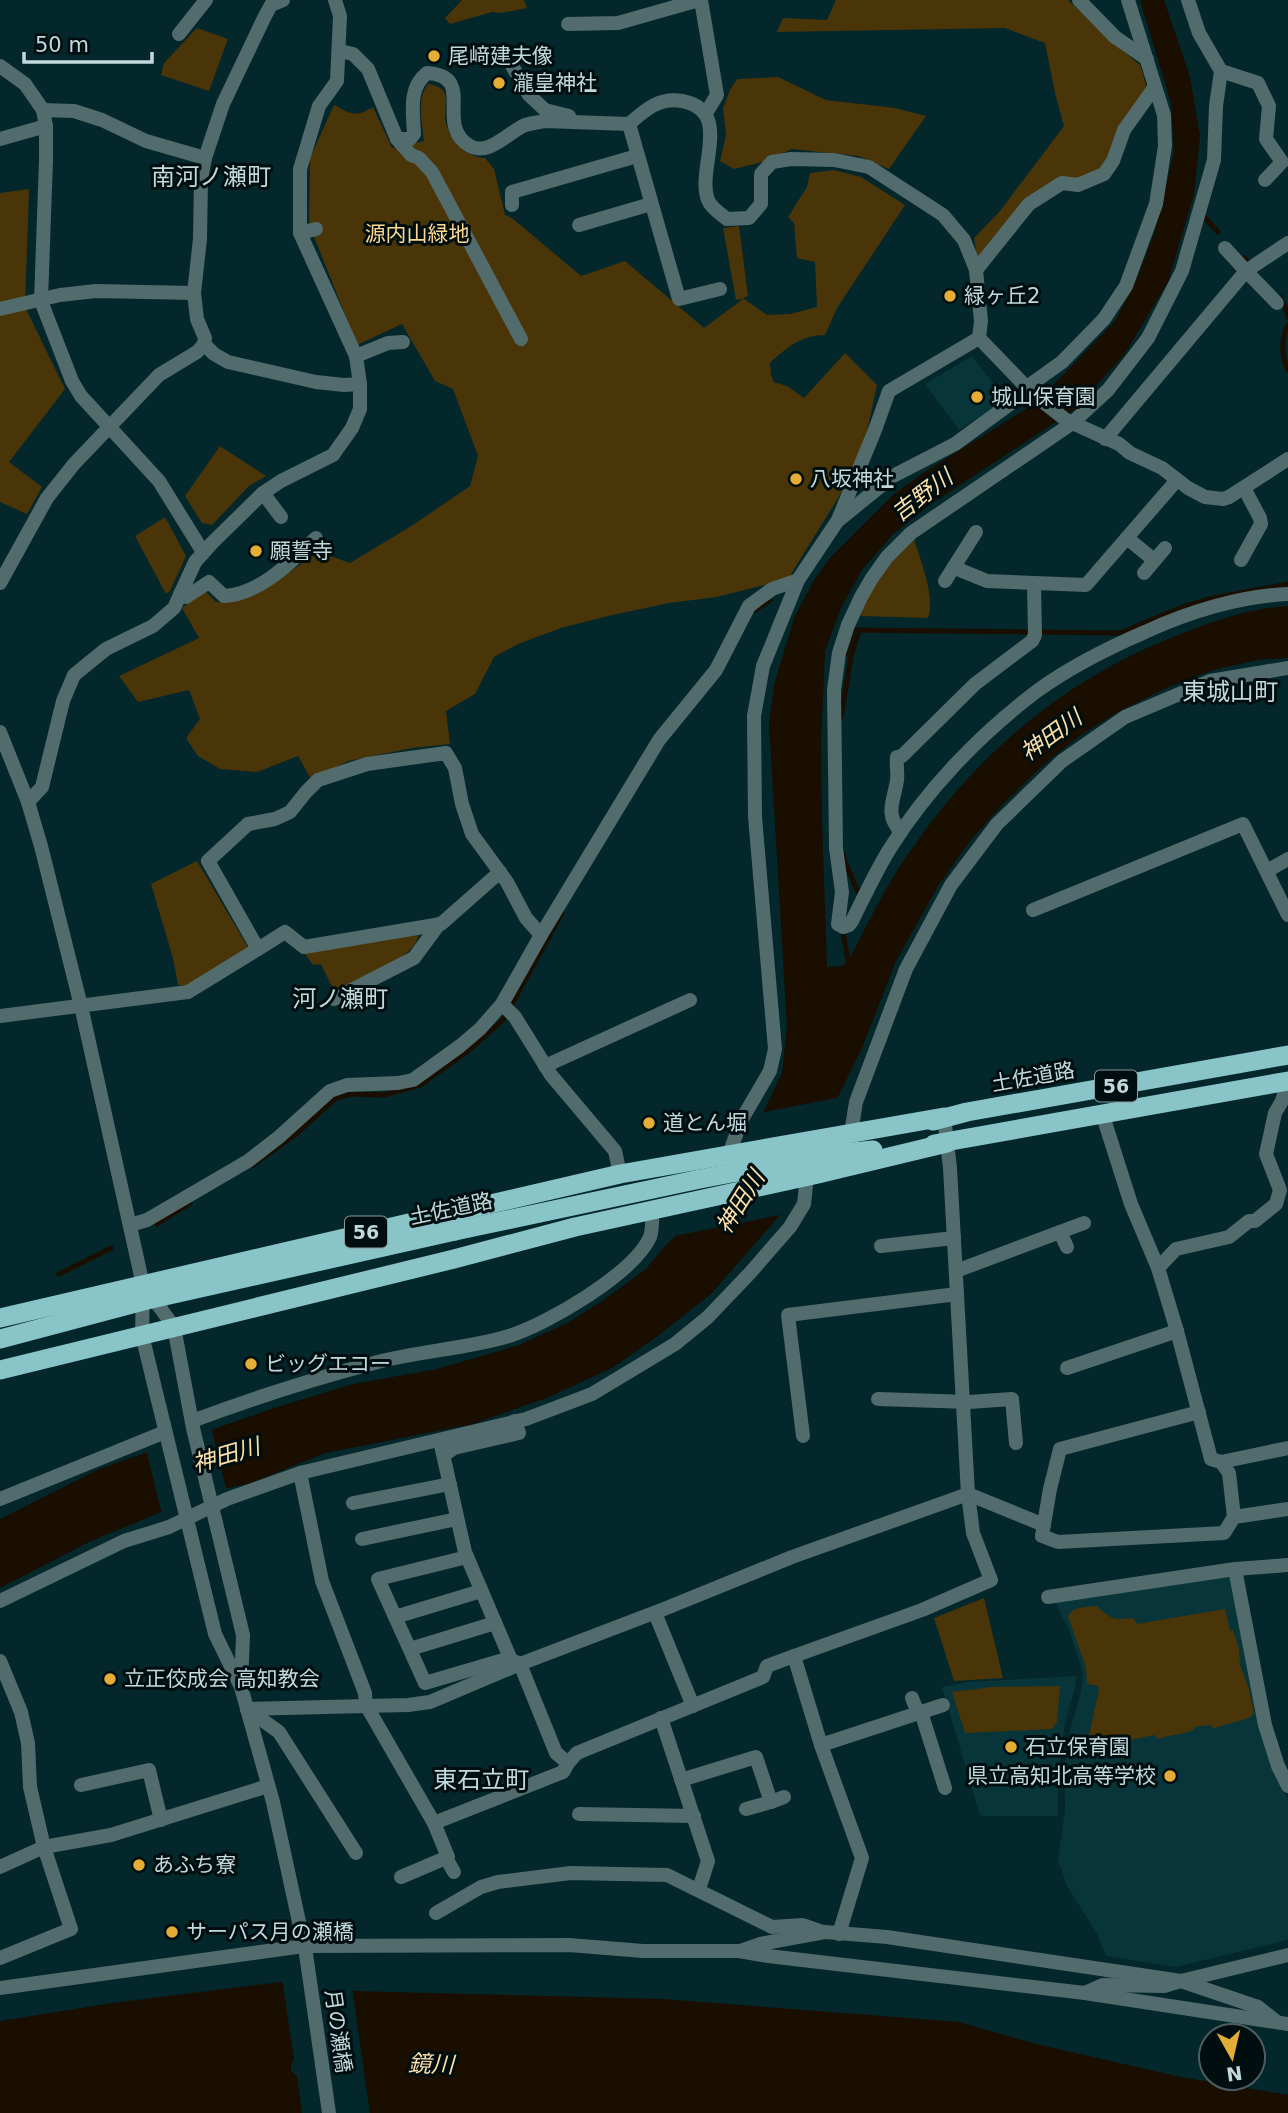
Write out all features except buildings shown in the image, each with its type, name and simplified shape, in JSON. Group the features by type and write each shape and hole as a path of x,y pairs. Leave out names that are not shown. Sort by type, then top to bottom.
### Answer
{"highway":[{"name":"土佐道路","path":"0,1339 147,1300 700,1179 838,1141 944,1117 1288,1055"},
{"name":"土佐道路","path":"838,1141 947,1143 1288,1081"},
{"name":"56","path":"0,1318 620,1174 732,1153 838,1141 944,1117"},
{"name":"56","path":"0,1370 652,1210 810,1182 947,1143"}],"street":[{"path":"179,34 206,0"},
{"path":"28,802 42,787 63,701 74,675 106,649 153,626 174,607 195,562 204,552 263,493 333,455 352,428 360,409 356,356 300,233 300,169 319,106 337,81 340,16 335,0"},
{"path":"568,24 618,23 700,0 718,95 706,113"},
{"path":"1079,0 1115,37 1148,60"},
{"path":"838,520 892,477 955,444 1030,391 1104,319 1126,286 1156,204 1164,136 1164,114 1128,0"},
{"path":"1188,0 1199,33 1220,71 1214,160 1182,271 1148,338 1108,390 1068,422 911,533 887,557 860,597 848,625 839,653 834,690 836,848 842,892 837,921 840,926 846,927 852,921 877,871 901,832 943,779 984,737 1039,690 1110,647 1183,617 1229,603 1271,594 1288,594"},
{"path":"0,583 47,498 74,464 159,375 198,352 204,344 205,338 197,319 194,293 200,239 201,179 205,158 223,104 274,2"},
{"path":"340,51 353,54 368,69 397,139 432,172 521,340"},
{"path":"507,57 529,95 545,110 591,122"},
{"path":"0,66 25,84 43,110 46,126 46,189 41,301 72,381 82,396 159,481 204,552"},
{"path":"1220,71 1258,83 1269,106 1266,139 1282,162 1265,180"},
{"path":"397,139 410,139 414,134 413,93 418,80 427,73 449,81 453,88 455,131 460,140 473,148 490,146 521,127 544,121 629,124 651,105 672,100 691,103 706,113 709,121 710,150 704,177 708,203 727,219 749,218 761,204 761,174 772,162 791,159 834,160 869,167 943,215 964,240 976,270 981,321 979,338"},
{"path":"976,270 1029,204 1062,183 1078,186 1104,174 1113,161 1124,130 1154,88"},
{"path":"43,110 74,111 102,120 146,141 205,158"},
{"path":"629,124 679,299 720,289"},
{"path":"0,139 46,126"},
{"path":"512,205 512,192 637,156"},
{"path":"579,225 651,204"},
{"path":"300,233 316,229"},
{"path":"1105,439 1246,271 1288,243"},
{"path":"1225,248 1277,303"},
{"path":"0,309 60,295 96,291 194,293"},
{"path":"979,338 1030,391 1068,422 1162,468 1188,488 1211,499 1223,499 1288,459"},
{"path":"732,1153 742,1119 770,1071 775,1049 755,817 754,716 763,666 798,580 838,520 889,391 979,338"},
{"path":"356,356 388,343 403,342"},
{"path":"204,344 228,362 317,382 360,384"},
{"path":"955,568 987,581 1086,585 1177,480"},
{"path":"1241,560 1261,524 1244,488"},
{"path":"263,493 281,517"},
{"path":"945,581 976,531"},
{"path":"180,594 186,597 209,582 224,597 237,596 289,565 316,538"},
{"path":"1127,538 1154,560"},
{"path":"1144,573 1165,548"},
{"path":"130,1225 147,1220 248,1161 330,1091 346,1085 413,1080 507,1010 541,935 659,740 716,670 749,606 772,589 798,580"},
{"path":"901,832 892,822 891,805 897,778 897,757 902,756 975,684 1032,641 1035,632 1034,584"},
{"path":"838,1141 856,1102 906,969 951,885 997,824 1062,761 1125,717 1210,681 1287,670"},
{"path":"0,732 28,802 81,1006 143,1285 142,1335 215,1634 241,1687"},
{"path":"258,949 208,860 247,824 275,819 290,812 318,780 367,764 446,753 455,768 471,834 507,882 526,918 541,935"},
{"path":"1033,910 1243,824 1288,915"},
{"path":"1267,871 1288,859"},
{"path":"334,999 414,958 439,924 500,872"},
{"path":"0,1016 188,992 285,932 304,947 439,924"},
{"path":"545,1066 690,1000"},
{"path":"507,1010 545,1066 615,1151 620,1174"},
{"path":"1158,1268 1176,1249 1228,1237 1249,1221 1255,1221 1276,1204 1280,1190 1266,1154 1275,1113 1288,1081"},
{"path":"1102,1113 1131,1204 1158,1268 1210,1459 1221,1462 1288,1448"},
{"path":"435,1823 564,1772 577,1753 763,1677 767,1667 922,1610 991,1580 973,1533 968,1494 954,1238 944,1117"},
{"path":"0,1601 124,1541 169,1527 186,1513 211,1503 300,1473 386,1452 442,1448 592,1394 675,1345 708,1317 782,1238 804,1205 810,1182"},
{"path":"192,1425 374,1363 510,1335 565,1310 601,1287 636,1258 651,1235 652,1210"},
{"path":"956,1271 1084,1223"},
{"path":"1060,1232 1067,1247"},
{"path":"881,1246 954,1238"},
{"path":"143,1285 174,1327 192,1425 243,1635 241,1687"},
{"path":"803,1436 788,1315 957,1294"},
{"path":"1067,1368 1177,1331"},
{"path":"878,1399 962,1402 1012,1399 1016,1443"},
{"path":"1199,1412 1060,1449 1049,1489 1041,1536 1058,1542 1224,1533 1234,1517 1229,1473 1221,1462"},
{"path":"0,1499 166,1435"},
{"path":"442,1448 467,1557 556,1753 568,1763"},
{"path":"300,1473 322,1581 365,1693 366,1705 435,1823 448,1857 446,1858 454,1872"},
{"path":"353,1503 450,1484"},
{"path":"467,1557 378,1579 425,1683 515,1661 655,1613 833,1541 968,1494 1044,1525"},
{"path":"1234,1517 1288,1509"},
{"path":"362,1539 457,1519"},
{"path":"1048,1597 1235,1569 1288,1564"},
{"path":"1235,1569 1265,1725 1278,1766 1288,1786"},
{"path":"396,1617 481,1591"},
{"path":"655,1613 693,1706"},
{"path":"410,1649 495,1623"},
{"path":"794,1656 821,1745 862,1858 832,1933"},
{"path":"0,1661 21,1712 28,1743 30,1787 44,1847 71,1929 0,1958"},
{"path":"247,1709 408,1705 430,1702 515,1661"},
{"name":"月の瀬橋","path":"241,1687 268,1786 305,1950 328,2113"},
{"path":"912,1698 945,1788"},
{"path":"821,1745 943,1705"},
{"path":"247,1709 278,1732 356,1853"},
{"path":"662,1718 708,1861 699,1889"},
{"path":"681,1780 756,1757 778,1799 746,1809"},
{"path":"82,1786 149,1770 161,1820"},
{"path":"0,1867 44,1847 111,1835 268,1786"},
{"path":"579,1814 694,1816"},
{"path":"401,1877 446,1858"},
{"path":"436,1913 481,1886 498,1881 571,1873 667,1875 772,1927 803,1925 832,1933 887,1937 1181,1981 1258,2007 1283,2023"},
{"path":"739,1951 760,1944 832,1933"},
{"path":"0,1989 305,1950 569,1945 643,1951 739,1951 1085,1993 1283,2023"},
{"path":"1085,1993 1103,1984 1164,1986 1288,1955"}],"shaded area":[{"path":"972,356 1008,401 959,430 925,384"},
{"name":"県立高知北高等学校","path":"1230,1575 1273,1769 1288,1800 1288,1940 1176,1967 1106,1956 1096,1932 1067,1886 1058,1859 1065,1808 1064,1767 1083,1673 1069,1630 1054,1600"},
{"name":"石立保育園","path":"1076,1676 1065,1723 1058,1772 1058,1816 980,1816 942,1687 967,1682"}],"green space":[{"path":"462,0 524,0 527,8 492,12 450,24 445,18"},
{"path":"836,0 1068,0 1140,65 1147,88 1101,171 1079,182 1062,179 978,263 974,238 1000,211 1064,126 1045,43 1005,28 777,32 783,18 827,20"},
{"path":"197,28 228,39 209,91 161,75 164,63"},
{"path":"778,77 826,100 895,108 926,116 889,169 858,156 792,149 762,162 734,169 720,161 726,135 723,108 737,79"},
{"name":"源内山緑地","path":"428,84 437,86 445,94 446,123 456,142 472,155 485,158 494,169 505,215 581,276 625,261 704,328 743,299 736,300 723,228 739,226 748,296 743,298 767,315 790,314 817,307 815,262 797,258 794,223 788,217 807,187 810,173 834,170 861,177 905,205 837,308 825,335 809,337 795,343 770,363 774,382 787,386 804,398 845,353 877,385 868,427 854,472 788,579 717,597 669,603 612,615 561,628 518,644 494,657 475,694 446,711 450,744 412,748 348,761 311,779 298,756 257,772 220,769 198,756 186,738 200,719 189,690 138,702 119,676 199,638 182,608 205,591 216,602 243,598 319,552 350,563 470,486 478,456 453,389 435,381 402,324 357,345 309,224 310,158 334,105 353,113 362,113 373,107 392,148 424,141 421,104"},
{"path":"29,189 25,307 65,389 9,462 42,487 27,514 0,502 0,193"},
{"path":"220,446 266,476 249,486 212,525 202,523 185,496"},
{"path":"165,517 186,556 170,591 166,594 135,536"},
{"path":"914,539 929,589 928,618 861,616 860,605 892,561"},
{"path":"197,861 249,949 190,986 178,985 173,958 151,884"},
{"path":"419,933 416,943 397,961 335,993 321,964 313,965 303,951"},
{"path":"984,1598 1003,1678 954,1681 934,1618"},
{"path":"1097,1606 1117,1619 1133,1618 1137,1624 1225,1609 1230,1631 1233,1630 1239,1649 1240,1665 1254,1713 1249,1718 1214,1728 1210,1725 1194,1727 1190,1732 1159,1739 1154,1735 1084,1750 1082,1744 1088,1739 1099,1690 1098,1686 1087,1684 1086,1668 1068,1616 1077,1609"},
{"path":"1060,1686 1057,1722 1052,1729 965,1733 952,1692 992,1687"}],"water":[{"path":"1140,0 1164,0 1190,77 1200,136 1194,194 1168,282 1124,355 1074,410 928,506 892,535 862,570 841,608 825,651 821,742 827,967 842,966 849,959 884,892 946,803 1003,744 1067,693 1138,652 1176,636 1230,616 1288,606 1288,658 1258,660 1213,670 1123,709 1078,737 1042,766 1003,804 970,841 938,886 896,961 862,1048 780,1215 711,1294 655,1338 612,1368 549,1397 473,1424 325,1453 251,1483 228,1488 159,1513 89,1542 0,1588 0,1519 99,1469 274,1408 353,1384 437,1369 519,1345 569,1322 646,1269 739,1164 782,1073 787,1027 769,723 774,685 794,618 814,580 830,558 894,494 1031,406 1115,321 1135,282 1154,234 1174,152 1171,103"},
{"name":"鏡川","path":"280,1982 352,1991 663,1999 959,2022 1036,2044 1197,2080 1197,2092 1267,2091 1288,2095 1288,2113 0,2113 0,2021 112,2003"}],"pier":[{"path":"841,1097 785,1214 669,1237 727,1179 759,1113"},
{"path":"211,1426 227,1492 162,1515 146,1449"},
{"path":"282,1979 352,1987 370,2113 302,2113 297,2076 291,2071 294,2059"}],"waterway":[{"path":"1204,217 1218,232"},
{"path":"1244,258 1250,263"},
{"path":"1280,297 1288,317"},
{"path":"1288,325 1283,348 1288,370"},
{"path":"846,654 853,630 1120,633 1209,599 1288,584"},
{"path":"755,610 770,600"},
{"path":"841,717 851,656 859,630"},
{"path":"843,853 858,892"},
{"path":"253,1165 296,1134 336,1098 352,1094 384,1095 420,1085 468,1051 503,1020 562,913"},
{"path":"843,933 849,964"},
{"path":"157,1224 190,1203"},
{"path":"59,1274 111,1248"}],"place":[{"name":"尾﨑建夫像","path":"434,56"},
{"name":"瀧皇神社","path":"499,83"},
{"name":"緑ヶ丘2","path":"950,296"},
{"name":"城山保育園","path":"977,397"},
{"name":"八坂神社","path":"796,479"},
{"name":"願誓寺","path":"256,551"},
{"name":"道とん堀","path":"649,1123"},
{"name":"ビッグエコー","path":"251,1364"},
{"name":"立正佼成会 高知教会","path":"110,1679"},
{"name":"石立保育園","path":"1011,1747"},
{"name":"県立高知北高等学校","path":"1170,1776"},
{"name":"あふち寮","path":"139,1865"},
{"name":"サーパス月の瀬橋","path":"172,1932"}],"district":[{"name":"南河ノ瀬町","path":"211,177"},
{"name":"東城山町","path":"1230,692"},
{"name":"河ノ瀬町","path":"340,999"},
{"name":"東石立町","path":"481,1780"}],"water label":[{"name":"吉野川","path":"922,495"},
{"name":"神田川","path":"1051,735"},
{"name":"神田川","path":"740,1202"},
{"name":"神田川","path":"226,1455"}]}
